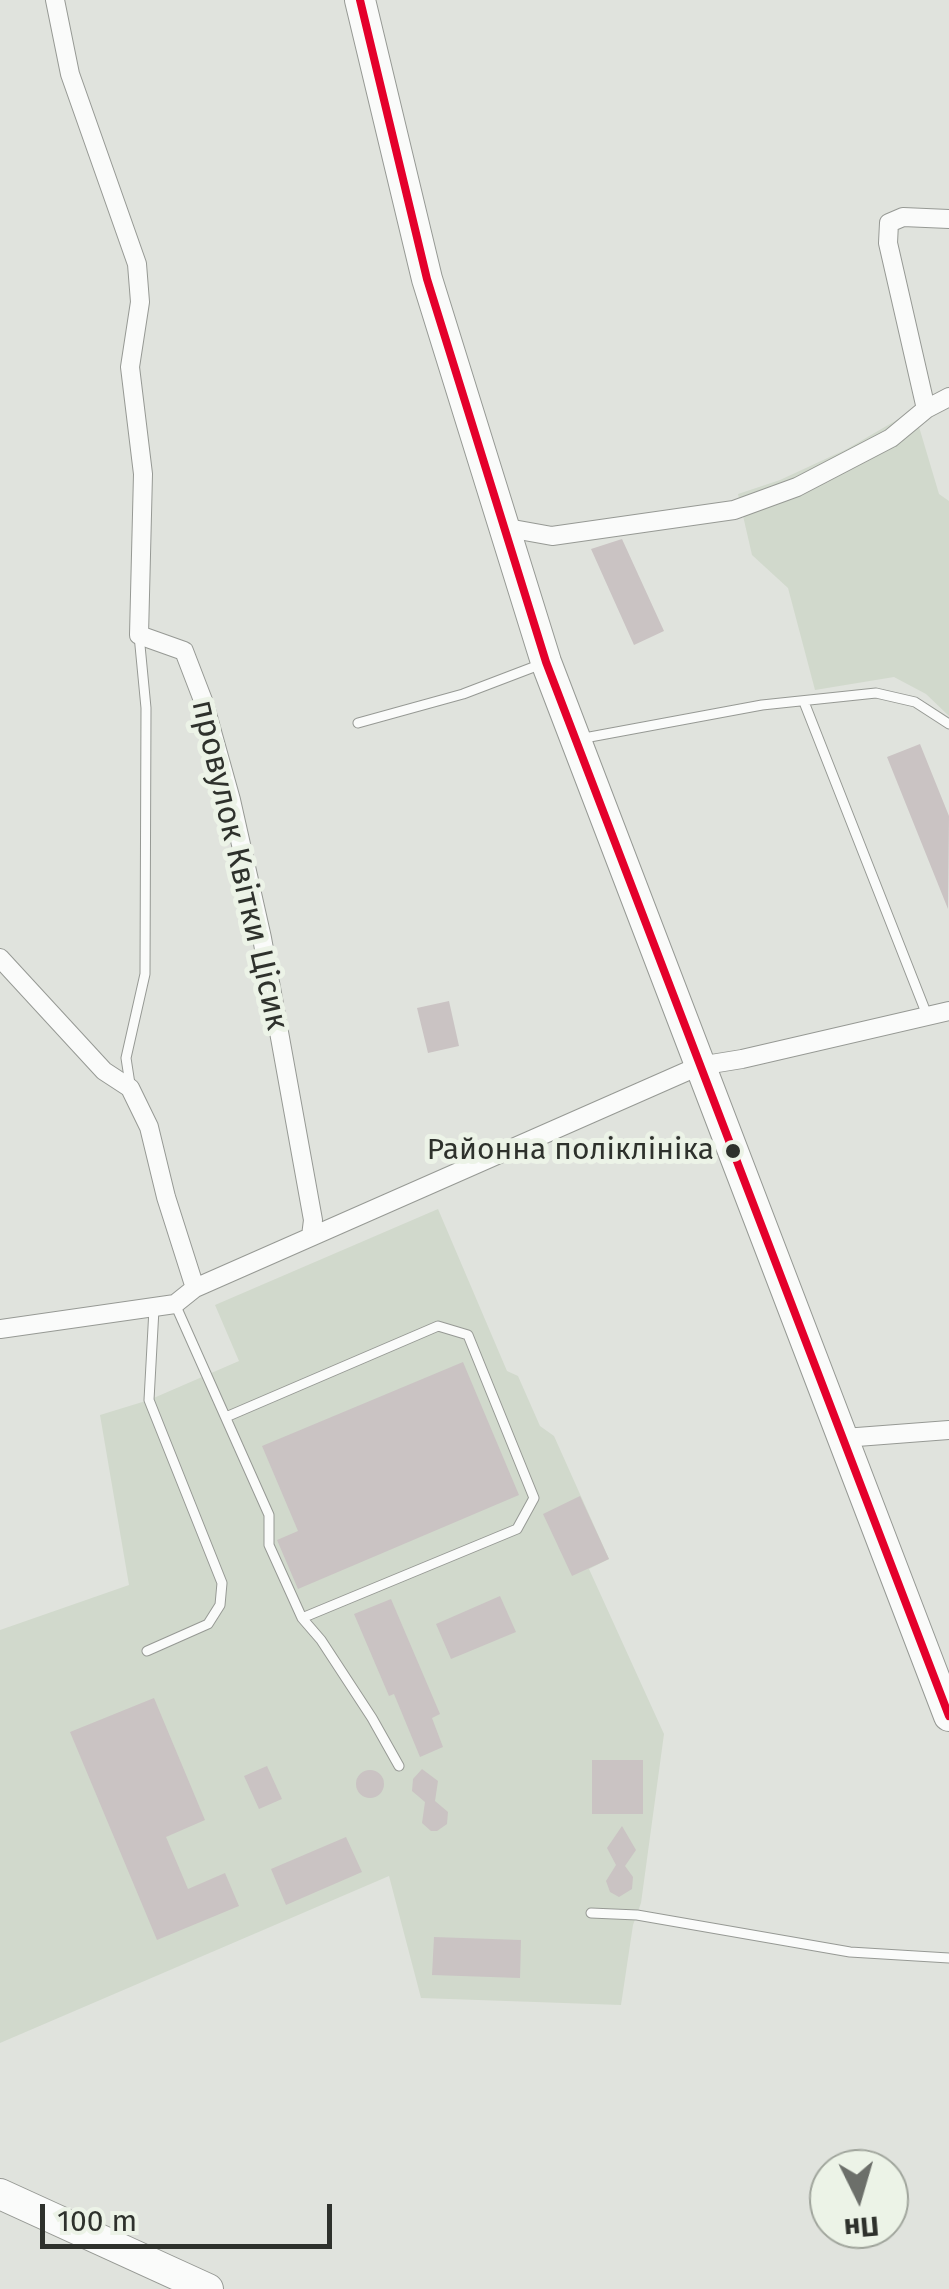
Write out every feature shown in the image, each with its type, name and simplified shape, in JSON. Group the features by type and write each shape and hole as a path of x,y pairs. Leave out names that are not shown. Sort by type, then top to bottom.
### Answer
{"highway":[{"path":"360,0 428,280 546,662 949,1716"},
{"path":"0,2194 208,2289"}],"street":[{"path":"55,0 70,74 136,264 140,302 130,367 143,474 139,635"},
{"path":"926,409 888,243 889,223 902,216 949,218"},
{"path":"502,527 552,536 734,510 797,487 891,438 926,409 949,397"},
{"name":"провулок Квітки Цісик","path":"139,635 184,651 204,702 262,938 313,1220 311,1236"},
{"path":"0,958 104,1071 130,1088 150,1127 166,1197 195,1288"},
{"path":"0,1329 175,1304 195,1288 699,1066 742,1060 949,1011"},
{"path":"844,1438 949,1430"}],"lane":[{"path":"130,1088 126,1058 145,974 146,708 139,635"},
{"path":"358,723 464,694 546,662"},
{"path":"576,739 762,705 876,692 915,702 949,724"},
{"path":"804,702 927,1016"},
{"path":"175,1304 269,1514 269,1545 302,1618 372,1718 399,1766"},
{"path":"147,1651 208,1624 220,1605 222,1583 149,1400 154,1309"},
{"path":"226,1417 438,1326 468,1335 534,1498 517,1529 302,1618"},
{"path":"591,1913 637,1914 850,1952 949,1958"}],"shaded area":[{"path":"914,410 939,494 949,501 949,716 926,694 894,677 815,690 788,588 752,555 738,494 780,480 847,449"},
{"path":"438,1209 507,1371 518,1376 540,1426 554,1436 609,1559 589,1569 664,1734 641,1903 633,1925 621,2005 421,1998 389,1876 0,2043 0,1630 129,1585 100,1415 149,1400 239,1361 215,1305"}],"building":[{"path":"622,539 664,631 634,645 591,549"},
{"path":"920,744 949,816 948,909 887,757"},
{"path":"449,1001 459,1046 428,1053 417,1008"},
{"path":"463,1362 519,1495 298,1589 277,1540 298,1531 262,1446"},
{"path":"580,1496 609,1559 572,1576 543,1514"},
{"path":"500,1596 516,1632 451,1659 436,1624"},
{"path":"391,1599 440,1714 432,1718 443,1747 420,1757 354,1614"},
{"path":"154,1698 205,1820 166,1837 188,1889 225,1873 239,1906 157,1940 70,1732"},
{"path":"592,1760 643,1760 643,1814 592,1814"},
{"path":"267,1766 282,1799 259,1809 244,1776"},
{"path":"422,1769 438,1781 435,1801 448,1812 447,1824 437,1831 422,1823 425,1802 412,1791 413,1779"},
{"path":"370,1770 380,1774 384,1784 380,1794 370,1798 360,1794 356,1784 360,1774"},
{"path":"622,1826 636,1850 625,1866 633,1877 632,1889 619,1897 610,1892 606,1881 616,1865 607,1848"},
{"path":"346,1837 362,1872 286,1905 271,1869"},
{"path":"434,1937 521,1940 520,1978 432,1975"}],"transit line":[{"path":"360,0 427,279 546,662 949,1716"}],"place":[{"name":"Районна поліклініка","path":"733,1151"}]}
